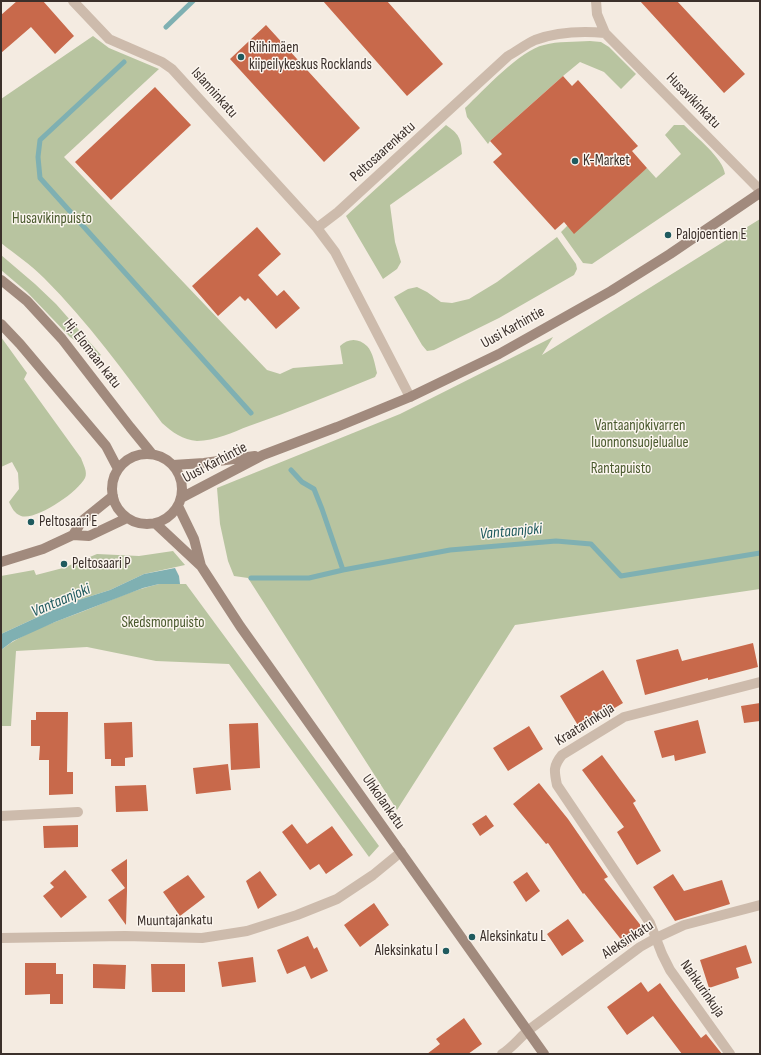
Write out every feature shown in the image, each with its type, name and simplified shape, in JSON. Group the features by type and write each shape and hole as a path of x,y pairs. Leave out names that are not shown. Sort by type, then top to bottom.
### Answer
{"street":[{"name":"Islanninkatu","path":"73,1 109,39 162,62 172,69 317,228"},
{"path":"596,1 597,14 605,32"},
{"name":"Peltosaarenkatu","path":"317,228 338,212 508,56 534,41 554,35 584,31 605,32"},
{"name":"Husavikinkatu","path":"605,32 760,192"},
{"name":"Uusi Karhintie","path":"179,502 263,455 410,397 499,354 611,291 670,254 760,192"},
{"path":"317,228 335,252 410,397"},
{"name":"Hj. Elomaan katu","path":"1,280 27,301 62,339 152,454"},
{"path":"1,324 20,344 106,446 118,469"},
{"path":"142,454 152,454 163,458 173,465 179,475 182,486 179,502 172,514 164,520 145,524 127,518 120,512 115,505 112,496 112,487 114,477 124,462 142,454"},
{"name":"Uusi Karhintie","path":"173,465 204,463 263,455"},
{"path":"74,535 82,521 112,496"},
{"name":"Uhkolankatu","path":"179,502 194,539 201,566"},
{"path":"1,562 43,549 74,535 89,536 127,518"},
{"name":"Uhkolankatu","path":"155,523 201,566 240,626 544,1054"},
{"name":"Kraatarinkuja","path":"656,938 650,923 557,785 554,774 555,764 562,755 624,717 760,682"},
{"path":"1,816 78,812"},
{"name":"Muuntajankatu","path":"1,938 125,936 202,938 247,931 297,915 338,899 373,875 401,852"},
{"name":"Aleksinkatu","path":"502,1054 513,1046 528,1031 640,948 656,938 684,926 760,905"},
{"name":"Nahkurinkuja","path":"656,938 670,970 730,1054"}],"green space":[{"name":"Husavikinpuisto","path":"93,36 109,48 159,69 64,157 267,370 280,374 293,368 343,364 340,346 350,340 357,340 364,343 371,352 377,373 375,377 224,436 204,441 187,439 162,423 106,348 76,312 44,278 1,243 1,99"},
{"path":"590,41 601,42 609,47 636,74 621,89 604,72 580,62 488,144 467,117 465,108 513,62 534,48 555,43"},
{"path":"446,125 457,134 461,144 462,154 390,205 395,242 401,262 397,269 383,279 346,216"},
{"path":"674,125 684,125 702,142 719,161 725,174 592,264 583,263 561,232 567,226 647,168 656,178 681,154 665,135"},
{"name":"Rantapuisto","path":"760,219 760,589 515,625 397,810 248,578 234,576 228,561 220,524 217,488 400,414 553,337 542,355"},
{"path":"557,237 576,264 577,269 574,275 499,318 434,350 427,351 422,345 394,297 408,289 417,287 441,302 452,303 469,299 497,282"},
{"path":"1,255 56,304 101,355 97,357 87,348 70,337 27,292 1,270"},
{"path":"1,337 27,373 24,379 81,458 86,471 85,478 74,491 46,510 28,516 21,516 14,510 9,502 19,489 18,473 12,462 1,467"},
{"path":"173,551 185,565 144,574 110,590 66,604 1,634 1,576 34,570 36,575 63,568 97,554 139,556"},
{"name":"Skedsmonpuisto","path":"159,584 186,584 379,846 369,857 229,664 156,661 87,647 16,651 11,726 1,726 1,650 20,637 41,628 130,593"}],"water":[{"path":"175,568 179,576 180,584 159,584 143,588 55,622 13,641 1,650 1,634 66,604 110,590 144,574"}],"building":[{"path":"17,1 43,1 74,36 55,54 31,27 1,53 1,15"},
{"path":"323,1 387,1 443,64 407,96"},
{"path":"640,1 677,1 745,74 724,93"},
{"path":"266,25 360,128 324,162 230,59"},
{"name":"K-Market","path":"563,76 572,86 578,80 638,146 632,151 647,168 574,234 564,222 555,230 493,162 502,154 490,141"},
{"path":"155,87 191,125 111,200 75,162"},
{"path":"257,227 281,254 258,275 277,296 284,290 300,308 276,329 248,298 245,301 240,296 218,316 192,286"},
{"path":"753,643 758,667 708,680 708,678 645,695 636,660 678,649 682,661"},
{"path":"603,670 623,703 608,712 606,710 579,727 560,696"},
{"path":"760,703 760,721 744,723 741,706"},
{"path":"36,712 68,712 67,772 73,772 73,794 49,795 49,760 39,760 40,746 31,746 31,720 36,720"},
{"path":"698,720 706,753 675,761 674,755 662,758 654,731"},
{"path":"132,722 133,757 125,758 125,766 111,766 111,759 105,759 104,723"},
{"path":"258,723 260,768 231,770 229,724"},
{"path":"529,726 543,749 508,771 493,748"},
{"path":"602,755 636,801 633,803 661,851 637,865 617,832 624,827 582,770"},
{"path":"228,764 231,790 196,794 193,768"},
{"path":"539,783 568,819 608,877 604,879 646,932 627,947 584,893 583,894 548,843 546,844 513,804"},
{"path":"146,785 148,811 116,812 115,786"},
{"path":"486,815 494,826 480,836 472,824"},
{"path":"292,824 307,844 332,826 353,855 326,874 319,864 310,870 282,832"},
{"path":"78,825 78,847 44,848 43,826"},
{"path":"127,859 126,925 108,900 125,888 111,870"},
{"path":"65,870 87,897 61,918 43,896 54,887 50,883"},
{"path":"260,871 277,895 258,909 246,881"},
{"path":"527,872 540,891 526,902 513,882"},
{"path":"673,874 684,891 722,880 730,904 675,921 653,887"},
{"path":"188,875 205,897 180,916 163,892"},
{"path":"374,903 389,925 360,947 344,925"},
{"path":"568,919 584,941 562,956 547,934"},
{"path":"308,936 314,949 317,947 328,971 311,979 305,966 287,974 277,950"},
{"path":"746,945 752,963 736,968 739,978 709,988 700,960"},
{"path":"253,957 256,982 222,987 218,962"},
{"path":"25,963 56,963 56,974 63,974 63,1004 50,1004 50,994 25,995"},
{"path":"93,964 126,965 125,989 93,988"},
{"path":"151,964 185,964 185,992 152,992"},
{"path":"641,982 648,992 660,983 701,1038 706,1034 722,1054 682,1054 653,1016 627,1035 607,1007"},
{"path":"464,1018 482,1044 468,1054 427,1054 440,1044 436,1039"}],"waterway":[{"path":"166,27 193,1"},
{"path":"124,62 40,140 38,157 40,178 251,413"},
{"path":"291,470 302,482 314,489 343,570"},
{"name":"Vantaanjoki","path":"251,578 309,578 343,570 450,550 556,541 591,544 621,576 760,553"}],"place":[{"name":"Riihimäen kiipeilykeskus Rocklands","path":"241,57"},
{"name":"K-Market","path":"575,161"},
{"name":"Palojoentien E","path":"668,235"},
{"name":"Peltosaari E","path":"31,522"},
{"name":"Peltosaari P","path":"64,564"},
{"name":"Aleksinkatu L","path":"472,937"},
{"name":"Aleksinkatu I","path":"446,951"}],"park label":[{"name":"Vantaanjokivarren luonnonsuojelualue","path":"640,434"}]}
